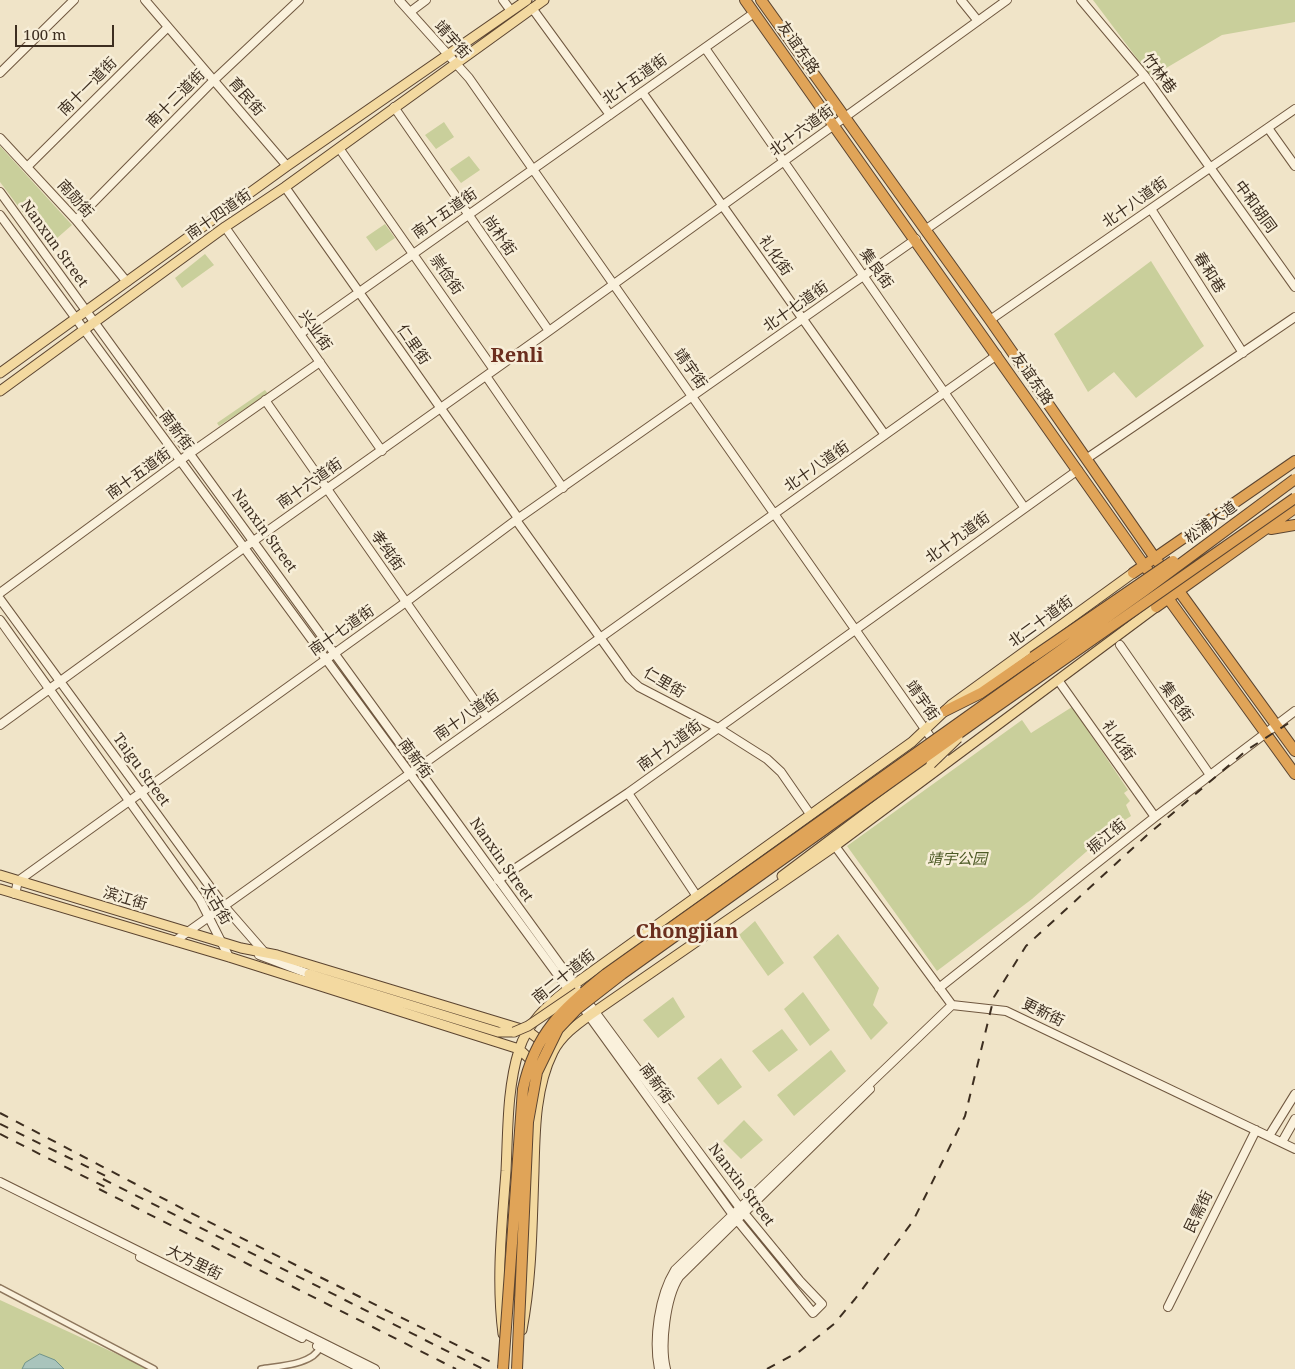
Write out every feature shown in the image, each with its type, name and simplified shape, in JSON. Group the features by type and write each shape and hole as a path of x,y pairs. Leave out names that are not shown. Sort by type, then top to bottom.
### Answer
{"highway":[{"name":"友谊东路","path":"745,0 916,239 1144,565 1295,774"},
{"name":"友谊东路","path":"761,0 990,320 1155,558 1295,751"},
{"name":"北二十道街","path":"1133,573 1295,461"},
{"name":"松浦大道","path":"504,1369 520,1114 527,1067 540,1039 562,1011 606,974 1144,591 1295,479"},
{"name":"松浦大道","path":"1154,604 1295,498"},
{"path":"945,711 981,693 1121,596 1260,505"},
{"path":"517,1369 528,1122 537,1072 542,1058 558,1029 577,1009 622,974 976,721 1154,604 1179,591 1295,508"},
{"path":"1265,531 1295,525"}],"main road":[{"path":"0,373 287,166 527,0"},
{"name":"南十四道街","path":"0,391 225,227 285,187 544,0"},
{"name":"北二十道街","path":"810,814 926,730 945,711 1133,573"},
{"path":"518,1350 529,1288 535,1122 544,1072 553,1050 571,1029 948,762 1058,680 1154,604"},
{"path":"832,843 931,764 976,721"},
{"name":"南二十道街","path":"505,1349 498,1300 509,1116 519,1049 528,1031 548,1004 571,986 810,814"},
{"name":"滨江街","path":"0,876 241,948"},
{"path":"0,889 229,957 519,1049 544,1072"},
{"path":"241,948 265,953 528,1031 553,1050"},
{"path":"309,974 498,1032 514,1032 528,1026 606,974"}],"street":[{"path":"0,73 74,0"},
{"name":"育民街","path":"145,0 287,166"},
{"name":"南十二道街","path":"76,220 214,80 299,0"},
{"name":"靖宇街","path":"399,0 469,78 948,762"},
{"path":"410,12 426,0"},
{"path":"503,0 511,11"},
{"path":"961,0 978,21"},
{"name":"北十六道街","path":"613,285 1007,0"},
{"name":"竹林巷","path":"1081,0 1144,76 1209,168"},
{"path":"532,8 610,115"},
{"name":"北十五道街","path":"533,170 754,13"},
{"name":"南十一道街","path":"27,167 168,27"},
{"name":"集良街","path":"705,48 1024,507"},
{"path":"925,230 1144,76"},
{"name":"礼化街","path":"642,92 885,435"},
{"name":"尚朴街","path":"394,107 467,216 549,331"},
{"name":"北十八道街","path":"990,320 1295,109"},
{"path":"1268,128 1295,166"},
{"name":"南勋街","path":"0,138 76,220 127,282"},
{"name":"崇俭街","path":"338,148 414,253 494,370"},
{"name":"中和胡同","path":"1209,168 1295,287"},
{"name":"南十五道街","path":"300,334 533,170"},
{"name":"仁里街","path":"285,187 629,678 639,687 718,728 767,759 781,772 810,814"},
{"name":"Nanxun Street","path":"0,192 86,311"},
{"name":"春和巷","path":"1151,208 1243,353"},
{"path":"0,216 75,318"},
{"name":"兴业街","path":"225,227 382,450"},
{"name":"北十七道街","path":"693,398 916,239"},
{"name":"南十六道街","path":"0,725 244,546 613,285"},
{"name":"Nanxin Street","path":"86,311 418,767 571,986"},
{"path":"1086,459 1295,317"},
{"name":"南新街","path":"75,318 244,546 409,774 593,1013 735,1218"},
{"name":"北十八道街","path":"774,513 997,355"},
{"name":"南十五道街","path":"0,593 189,454 320,362"},
{"path":"486,376 563,488"},
{"name":"南十七道街","path":"18,881 131,802 517,519 693,398"},
{"name":"孝纯街","path":"265,400 487,718"},
{"name":"北十九道街","path":"855,630 1078,470"},
{"name":"南十八道街","path":"176,941 774,513"},
{"name":"Taigu Street","path":"0,598 224,906 265,953"},
{"name":"太古街","path":"0,620 200,900 229,957"},
{"name":"南十九道街","path":"498,880 628,793 855,630"},
{"name":"集良街","path":"1120,645 1210,775"},
{"name":"礼化街","path":"1058,680 1154,817"},
{"name":"振江街","path":"939,988 1154,817 1295,711"},
{"path":"628,793 696,895"},
{"path":"666,1369 664,1359 668,1310 675,1283 742,1211 955,1005 939,988 810,814"},
{"path":"15,894 18,881"},
{"path":"241,948 309,974"},
{"name":"更新街","path":"955,1005 1006,1011 1295,1149"},
{"name":"Nanxin Street","path":"593,1013 742,1211 800,1281 822,1304 813,1313 735,1218"},
{"path":"1269,1136 1295,1094"},
{"path":"1282,1142 1295,1119"},
{"name":"民需街","path":"1168,1307 1256,1130"},
{"name":"大方里街","path":"0,1182 375,1369"},
{"name":"大方里街","path":"0,1187 362,1369"},
{"path":"659,1369 657,1355 661,1307 668,1281 684,1260 735,1218"},
{"path":"0,1288 154,1369"},
{"path":"261,1369 310,1358 318,1353 320,1347"},
{"path":"298,1362 298,1369"}],"green space":[{"path":"1093,0 1295,0 1295,22 1222,35 1151,77"},
{"path":"444,122 454,137 436,149 425,135"},
{"path":"0,146 72,225 48,246 0,182"},
{"path":"469,156 480,170 461,183 450,169"},
{"path":"385,224 395,238 376,251 366,237"},
{"path":"205,254 214,265 182,288 175,278"},
{"path":"1151,261 1204,346 1136,398 1114,372 1088,392 1054,334"},
{"path":"265,390 268,394 219,426 217,423"},
{"name":"靖宇公园","path":"1072,707 1128,790 1124,793 1130,801 1126,805 1131,816 1117,825 1032,899 937,971 847,846 1022,720 1031,733"},
{"path":"755,921 784,963 768,976 739,935"},
{"path":"838,934 879,988 873,1005 888,1023 871,1040 813,957"},
{"path":"803,992 830,1030 810,1046 784,1009"},
{"path":"673,997 685,1017 658,1038 643,1020"},
{"path":"782,1029 798,1050 769,1072 752,1051"},
{"path":"831,1050 846,1071 794,1116 777,1095"},
{"path":"721,1058 742,1087 718,1105 697,1078"},
{"path":"744,1120 763,1140 741,1159 723,1141"},
{"path":"0,1300 149,1369 0,1369"}],"water":[{"path":"40,1354 55,1360 64,1369 22,1369 25,1363"}],"railway":[{"path":"767,1369 800,1351 834,1324 913,1221 965,1116 994,997 1026,946 1145,837 1247,750 1295,719"},
{"path":"0,1113 189,1212 505,1369"},
{"path":"0,1124 112,1179"},
{"path":"0,1134 107,1188"},
{"path":"103,1179 483,1369"},
{"path":"99,1189 456,1369"},
{"path":"499,1360 518,1369"}],"district":[{"name":"Renli","path":"517,356"},
{"name":"Chongjian","path":"687,932"}]}
